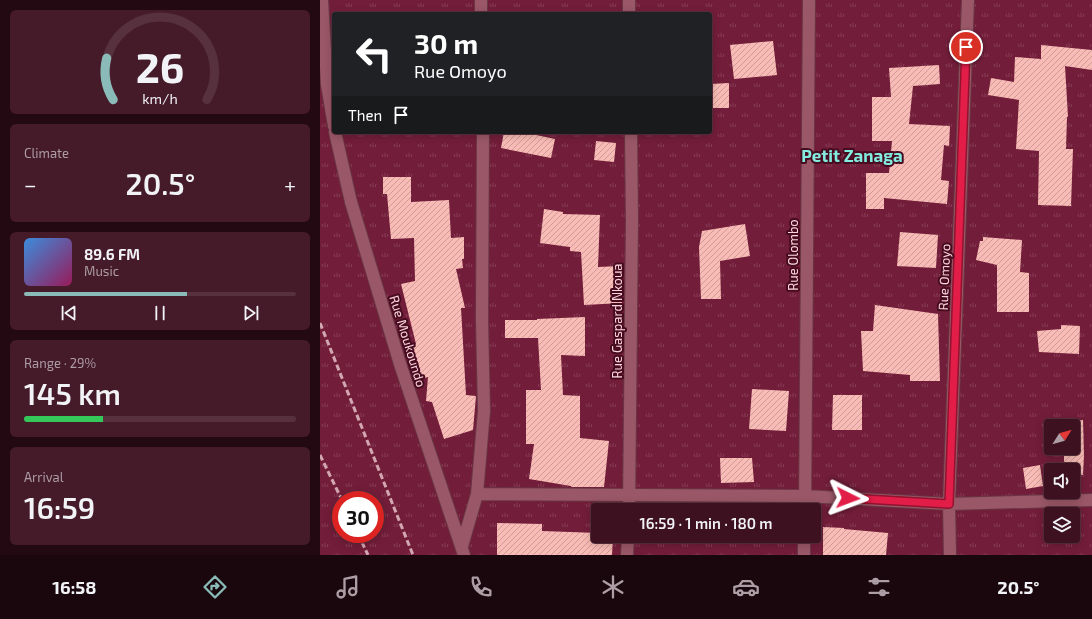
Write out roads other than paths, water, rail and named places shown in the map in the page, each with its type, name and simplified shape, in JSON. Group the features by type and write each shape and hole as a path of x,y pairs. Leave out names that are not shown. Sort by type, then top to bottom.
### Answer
{"street":[{"path":"322,0 327,84 332,114"},
{"path":"481,0 481,12"},
{"path":"629,0 629,12"},
{"name":"Rue Olombo","path":"805,503 809,0"},
{"name":"Rue Omoyo","path":"950,555 949,504 968,0"},
{"name":"Rue Moukoundo","path":"335,134 351,202 400,364 463,551"},
{"path":"463,551 477,494 484,411 482,320 483,134"},
{"name":"Rue Gaspard Nkoua","path":"629,503 632,220 631,134"},
{"path":"477,494 805,496 949,504 1092,500"},
{"path":"627,555 628,543"},
{"path":"804,543 804,555"}],"railway":[{"path":"320,323 413,555"},
{"path":"320,455 338,491"},
{"path":"362,543 368,555"}],"district":[{"name":"Petit Zanaga","path":"852,156"}]}
